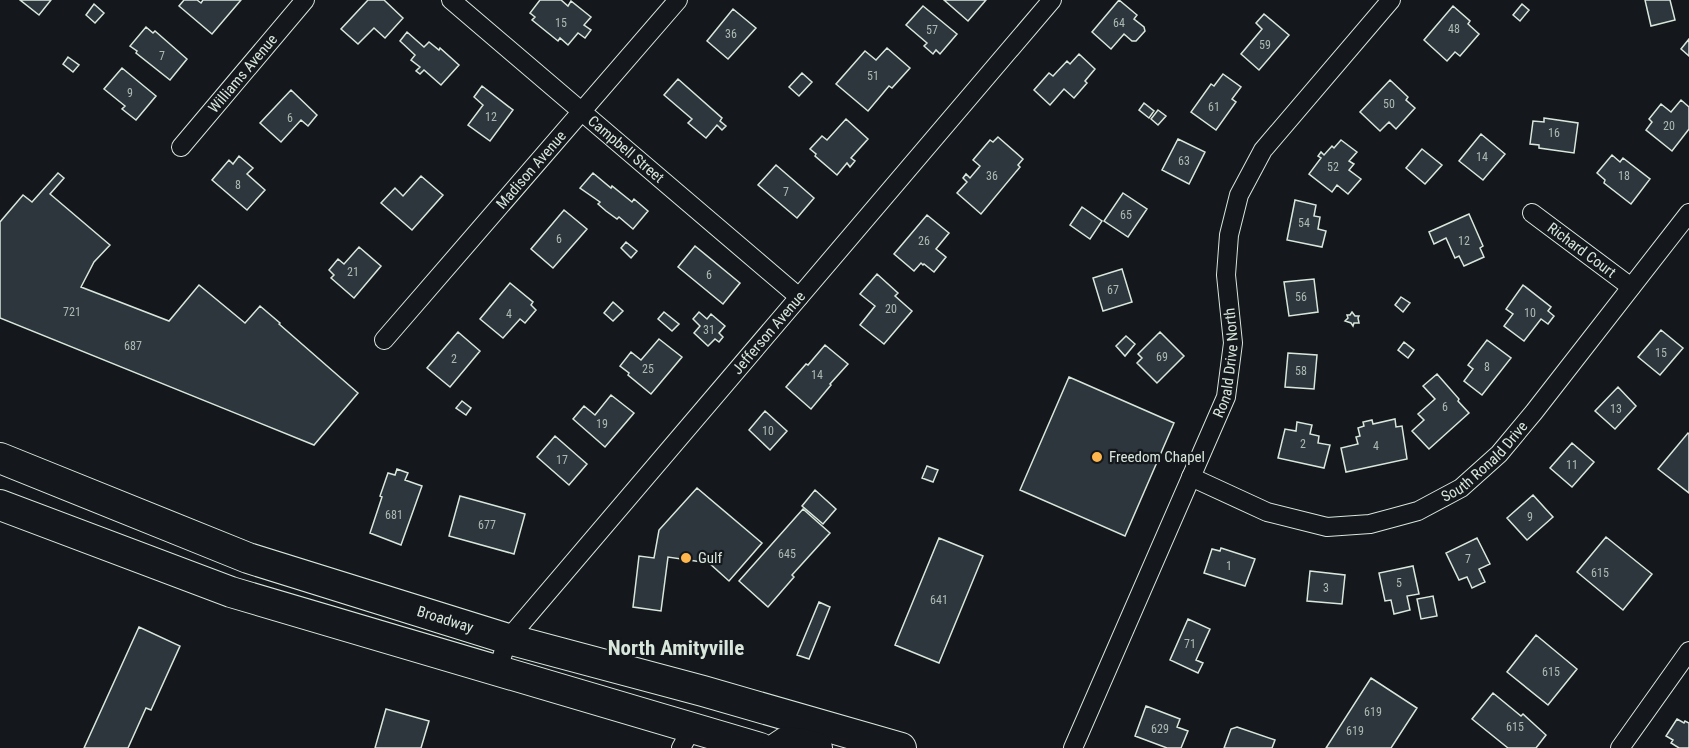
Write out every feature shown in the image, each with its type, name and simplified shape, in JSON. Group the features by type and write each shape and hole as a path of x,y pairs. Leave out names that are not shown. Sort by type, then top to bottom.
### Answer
{"main road":[{"name":"Broadway","path":"0,458 248,558 508,639 703,691 901,748"},
{"path":"0,505 231,592 497,671 687,738 760,748"},
{"path":"231,592 248,558"},
{"path":"777,748 786,742 817,748"}],"street":[{"name":"Williams Avenue","path":"181,147 305,0"},
{"name":"Campbell Street","path":"451,0 799,297"},
{"name":"Madison Avenue","path":"384,340 678,0"},
{"name":"Jefferson Avenue","path":"497,671 508,639 1052,0"},
{"name":"Ronald Drive North","path":"1073,748 1226,397 1233,344 1226,275 1229,235 1239,195 1263,150 1391,0"},
{"name":"Richard Court","path":"1532,213 1631,287"},
{"name":"South Ronald Drive","path":"1191,477 1267,512 1327,527 1370,524 1418,511 1461,488 1499,454 1689,213"},
{"path":"1620,748 1689,651"}],"building":[{"path":"20,0 51,0 39,15"},
{"path":"184,0 197,0 201,3 203,0 241,0 212,34 179,6"},
{"path":"368,0 384,0 403,18 385,38 374,28 358,44 341,29"},
{"path":"540,0 561,0 568,6 571,1 591,17 584,25 591,30 585,38 578,33 568,45 560,38 558,41 532,20 535,17 530,13"},
{"path":"944,0 986,0 968,21"},
{"path":"1119,0 1137,15 1134,19 1144,27 1145,31 1136,41 1132,41 1124,34 1111,49 1092,32"},
{"path":"1645,0 1670,0 1675,20 1651,26"},
{"path":"94,4 104,13 95,23 86,15"},
{"path":"1522,4 1529,10 1520,21 1513,15"},
{"path":"923,6 957,34 940,54 936,50 933,54 924,46 927,43 906,25"},
{"path":"1453,6 1470,21 1468,24 1479,34 1460,56 1455,52 1447,61 1424,40"},
{"path":"733,9 756,28 728,59 707,41"},
{"path":"1264,14 1289,35 1259,70 1241,54 1262,29 1256,23"},
{"path":"146,27 153,33 155,31 187,59 170,80 130,46"},
{"path":"407,32 424,47 429,42 439,50 440,48 459,65 441,85 424,70 420,74 416,71 420,67 411,60 415,55 400,41"},
{"path":"1689,39 1689,56 1681,49"},
{"path":"887,48 910,68 892,88 889,86 868,111 836,84 865,51 876,60"},
{"path":"1079,54 1095,69 1074,98 1064,89 1050,105 1034,90 1049,73 1053,76 1067,61 1070,64"},
{"path":"68,57 79,65 73,72 63,64"},
{"path":"122,68 156,96 136,120 122,109 125,106 104,89"},
{"path":"802,73 812,82 799,96 789,87"},
{"path":"1223,74 1241,87 1232,99 1236,102 1216,130 1191,112 1211,84 1214,86"},
{"path":"678,79 722,118 720,121 726,126 722,130 717,125 706,138 688,123 692,119 664,95"},
{"path":"1390,80 1408,97 1406,100 1415,108 1396,129 1389,122 1380,131 1360,112"},
{"path":"482,86 513,110 490,141 468,125 483,105 474,97"},
{"path":"291,90 317,115 308,126 301,120 281,142 260,123"},
{"path":"1681,100 1689,107 1689,129 1672,151 1646,130 1652,122 1649,119 1661,104 1671,112"},
{"path":"1144,103 1154,111 1149,118 1139,110"},
{"path":"1158,110 1166,116 1158,125 1151,119"},
{"path":"1544,118 1578,123 1574,153 1539,148 1539,145 1530,144 1533,121 1544,122"},
{"path":"846,119 868,139 851,158 855,161 850,167 847,163 837,175 810,149 822,136 827,140"},
{"path":"1481,134 1505,154 1483,180 1459,161"},
{"path":"998,137 1023,159 1018,165 1020,167 981,214 957,193 967,182 963,178 966,174 970,178 980,166 973,160 990,140 993,142"},
{"path":"1178,139 1205,152 1189,184 1162,170"},
{"path":"1341,140 1357,152 1349,161 1354,164 1349,170 1361,179 1348,194 1337,185 1332,192 1309,174 1321,158 1318,156 1321,152 1324,155"},
{"path":"1422,149 1442,165 1425,184 1406,168"},
{"path":"1612,155 1620,162 1623,158 1650,179 1631,204 1604,183 1605,180 1597,173"},
{"path":"239,156 253,168 247,174 265,190 247,210 212,180 229,160 233,164"},
{"path":"776,165 814,198 797,218 758,185"},
{"path":"58,173 64,178 50,194 110,245 94,262 81,287 169,321 199,285 245,323 260,306 358,393 314,445 0,318 0,222 23,195 32,202"},
{"path":"593,173 611,188 612,186 632,202 634,199 648,211 633,229 619,217 617,219 606,211 598,204 600,202 580,188"},
{"path":"421,176 443,195 412,230 381,203 395,188 403,196"},
{"path":"1123,193 1147,209 1128,237 1104,221"},
{"path":"1295,200 1316,205 1314,216 1320,217 1318,229 1326,231 1322,247 1287,240"},
{"path":"1082,207 1102,221 1090,239 1070,225"},
{"path":"564,210 587,229 553,268 531,249"},
{"path":"1469,214 1483,246 1480,248 1484,257 1464,266 1459,256 1455,258 1446,238 1434,244 1429,232"},
{"path":"927,215 949,233 936,249 946,257 934,272 921,263 914,271 894,254"},
{"path":"626,242 637,251 631,258 621,248"},
{"path":"695,246 740,283 723,304 678,267"},
{"path":"359,247 381,266 354,298 331,278 334,275 329,270 338,259 344,264"},
{"path":"1122,269 1132,302 1103,311 1093,278"},
{"path":"877,274 898,293 895,296 912,311 884,344 860,325 875,306 860,294"},
{"path":"1314,279 1318,312 1289,316 1284,282"},
{"path":"510,283 533,302 531,305 536,310 525,323 520,319 503,338 480,319"},
{"path":"1523,285 1551,307 1548,311 1554,316 1548,324 1541,319 1524,341 1504,326 1513,314 1506,309"},
{"path":"1401,297 1410,303 1403,312 1395,305"},
{"path":"613,302 623,311 613,321 604,313"},
{"path":"664,312 679,324 672,331 658,319"},
{"path":"699,312 707,319 711,314 725,326 719,333 723,337 719,342 715,339 708,346 694,333 700,326 693,319"},
{"path":"1352,312 1355,316 1359,316 1359,323 1354,323 1353,326 1345,321 1348,318 1347,315"},
{"path":"1661,330 1683,348 1660,375 1638,357"},
{"path":"458,332 480,351 450,387 427,368"},
{"path":"1160,332 1184,356 1157,383 1137,363 1142,358 1138,354"},
{"path":"1126,336 1135,344 1125,356 1116,346"},
{"path":"659,339 682,357 651,394 620,366 631,352 641,360"},
{"path":"1487,340 1511,358 1482,395 1464,381 1473,369 1468,365"},
{"path":"1404,342 1414,350 1408,358 1398,350"},
{"path":"825,345 848,364 811,409 786,387"},
{"path":"1288,353 1317,355 1314,389 1285,387"},
{"path":"1437,374 1469,413 1429,449 1412,431 1424,420 1418,414 1435,399 1423,386"},
{"name":"Freedom Chapel","path":"1069,377 1174,423 1125,536 1020,490"},
{"path":"1618,387 1636,406 1615,429 1595,411"},
{"path":"611,395 634,413 605,447 573,419 584,406 595,415"},
{"path":"462,401 471,408 466,415 456,408"},
{"path":"765,411 787,431 770,450 749,430"},
{"path":"1395,419 1396,427 1402,426 1407,459 1346,472 1341,448 1358,444 1356,437 1360,436 1358,428 1364,426 1363,422 1372,420 1373,424"},
{"path":"1297,422 1312,425 1310,434 1319,436 1318,443 1330,445 1324,468 1278,458 1285,429 1296,431"},
{"path":"1689,434 1689,493 1658,469"},
{"path":"555,436 587,464 569,485 537,457"},
{"path":"1572,443 1594,462 1572,487 1550,468"},
{"path":"927,466 938,470 933,482 922,478"},
{"path":"397,469 408,473 405,480 422,486 401,545 370,533 388,473 395,475"},
{"path":"697,488 762,543 729,581 709,563 668,557 661,611 633,607 639,556 654,558 659,530"},
{"path":"815,490 836,509 823,524 802,506"},
{"path":"1533,495 1553,517 1527,540 1507,518"},
{"path":"460,496 525,514 514,554 449,536"},
{"path":"803,509 830,533 792,575 794,577 768,607 739,581"},
{"path":"1606,537 1652,574 1623,610 1577,572"},
{"path":"939,538 983,556 939,663 895,645"},
{"path":"1477,538 1490,564 1479,569 1485,582 1472,588 1467,577 1459,580 1446,553"},
{"path":"1221,548 1255,559 1245,586 1204,573 1212,549 1220,551"},
{"path":"1413,566 1419,594 1407,596 1410,610 1394,614 1391,600 1385,601 1379,573"},
{"path":"1310,571 1345,575 1342,604 1307,601"},
{"path":"1433,596 1437,616 1421,619 1417,599"},
{"path":"819,602 830,607 809,659 797,655"},
{"path":"1188,619 1210,629 1196,660 1203,663 1198,673 1170,660"},
{"path":"139,627 180,646 151,710 146,708 128,748 84,748"},
{"path":"1536,635 1577,669 1548,705 1507,672"},
{"path":"1371,678 1417,708 1391,748 1326,748"},
{"path":"1493,693 1521,716 1523,714 1546,735 1536,748 1508,748 1472,719"},
{"path":"1146,706 1180,719 1177,727 1188,731 1181,748 1167,748 1135,736"},
{"path":"386,709 429,721 421,748 375,748"},
{"path":"1677,719 1689,723 1689,748 1679,748 1671,743 1673,740 1666,736"},
{"path":"1237,727 1275,740 1272,748 1224,748 1231,729"}],"place":[{"name":"Freedom Chapel","path":"1097,457"},
{"name":"Gulf","path":"686,558"}],"district":[{"name":"North Amityville","path":"676,648"}]}
